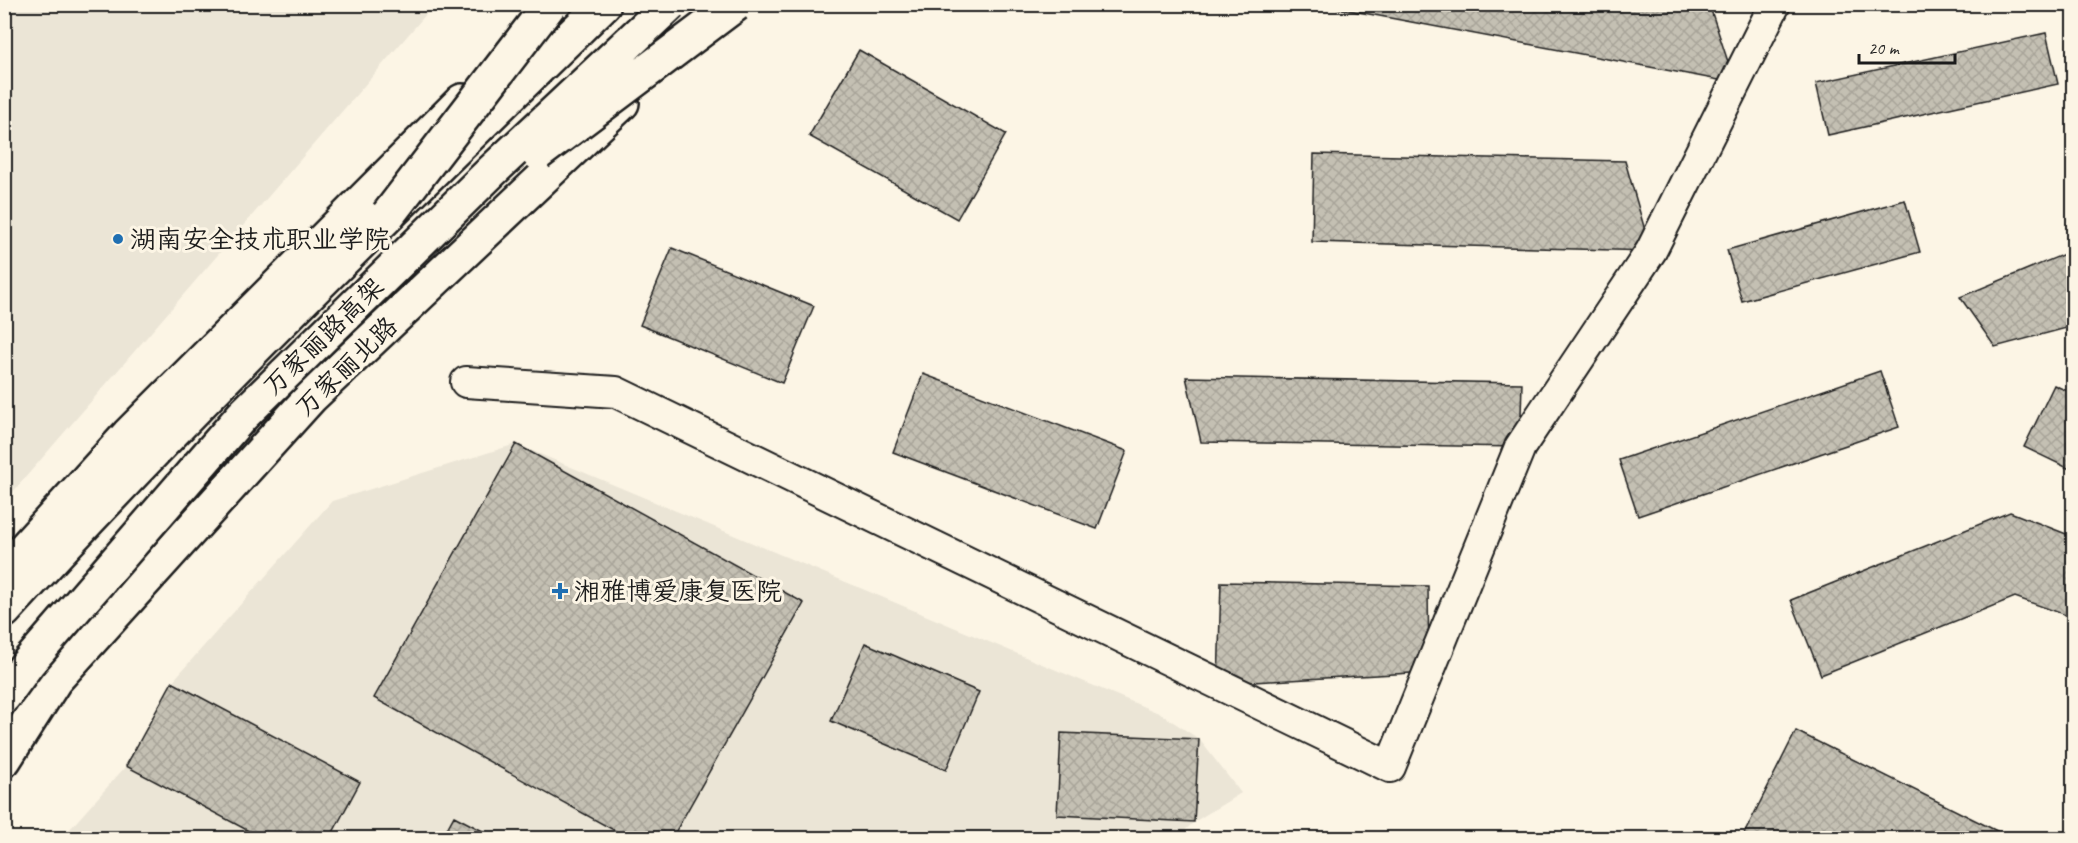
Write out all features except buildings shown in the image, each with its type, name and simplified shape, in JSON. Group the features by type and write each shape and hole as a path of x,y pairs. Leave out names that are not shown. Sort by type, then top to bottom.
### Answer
{"main road":[{"path":"388,214 550,4"},
{"path":"4,571 128,435 560,4"},
{"name":"万家丽路高架","path":"4,611 122,482 388,214 604,4"},
{"name":"万家丽路高架","path":"4,696 28,663 242,416 419,242 670,4"},
{"name":"万家丽北路","path":"4,760 55,680 311,397 604,122 723,4"},
{"path":"419,242 736,4"}],"street":[{"path":"466,382 616,392 1390,767 1520,447 1651,250 1775,4"}],"shaded area":[{"name":"湖南安全技术职业学院","path":"4,5 434,5 5,501"},
{"name":"湘雅博爱康复医院","path":"516,444 1161,714 1199,739 1241,793 1194,822 1177,838 62,838 126,766 172,682 332,501"}],"place":[{"name":"湖南安全技术职业学院","path":"118,239"},
{"name":"湘雅博爱康复医院","path":"560,591"}]}
